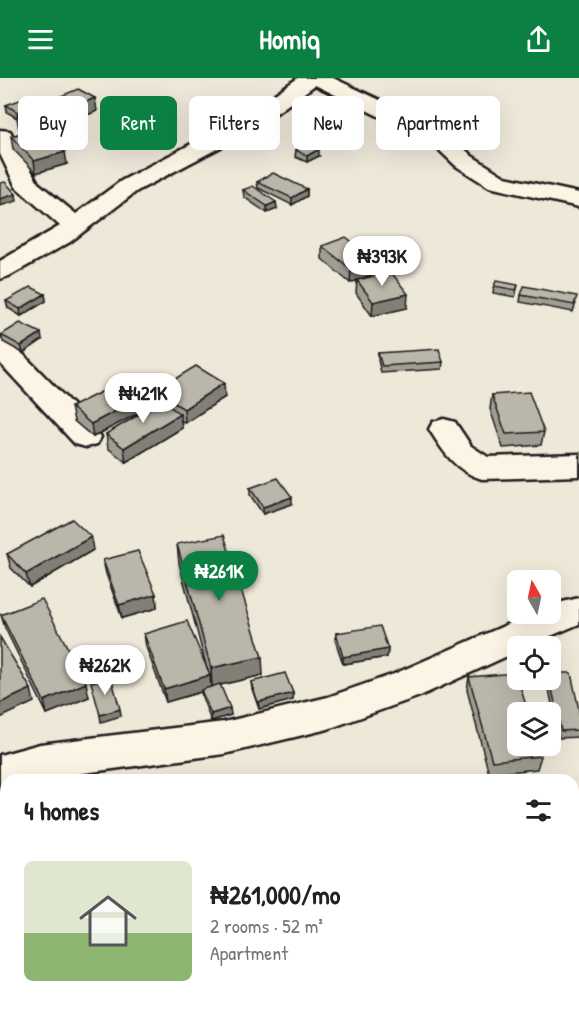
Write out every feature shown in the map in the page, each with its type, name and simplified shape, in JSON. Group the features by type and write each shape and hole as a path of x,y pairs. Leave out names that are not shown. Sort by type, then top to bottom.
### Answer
{"street":[{"path":"0,271 61,237 129,186 245,125 311,78"},
{"path":"317,78 423,129 444,142 464,161 497,182 579,200"},
{"path":"2,136 28,187 74,225"},
{"path":"0,347 86,437"},
{"path":"444,429 460,453 482,468 579,465"},
{"path":"0,772 40,761 224,738 328,713 407,685 562,615 579,612"}],"building":[{"path":"78,89 95,98 88,101 88,96 61,96"},
{"path":"18,101 18,112 6,105"},
{"path":"18,134 18,144 11,136"},
{"path":"24,150 63,150 65,152 34,161"},
{"path":"296,150 317,150 307,156"},
{"path":"273,173 307,189 292,198 257,182"},
{"path":"5,182 16,194 0,199 0,183"},
{"path":"253,186 276,202 267,206 243,190"},
{"path":"346,237 375,260 351,269 322,246"},
{"path":"391,272 408,294 373,302 357,280"},
{"path":"496,281 518,285 516,290 494,286"},
{"path":"524,286 577,296 574,305 521,295"},
{"path":"31,287 45,294 20,309 6,301"},
{"path":"20,323 41,333 21,346 1,335"},
{"path":"439,349 443,362 382,366 378,353"},
{"path":"196,366 224,383 184,409 155,391"},
{"path":"125,380 144,396 91,424 71,407"},
{"path":"529,392 544,432 506,434 492,395"},
{"path":"162,401 180,414 124,448 106,434"},
{"path":"278,478 292,497 263,507 250,488"},
{"path":"72,519 91,537 26,574 7,554"},
{"path":"224,535 262,657 211,668 177,544"},
{"path":"138,551 156,594 119,605 103,560"},
{"path":"42,599 86,683 44,701 1,615"},
{"path":"187,621 210,675 164,689 144,634"},
{"path":"380,626 388,649 343,657 336,633"},
{"path":"0,637 31,689 0,703"},
{"path":"285,673 293,693 258,702 251,682"},
{"path":"561,673 571,673 579,710 579,730 561,731 561,702 555,702 552,690 561,690"},
{"path":"507,674 507,690 521,690 525,702 507,702 507,756 541,756 492,761 469,677"},
{"path":"111,677 120,709 100,715 91,682"},
{"path":"220,684 230,708 211,714 201,690"}]}
